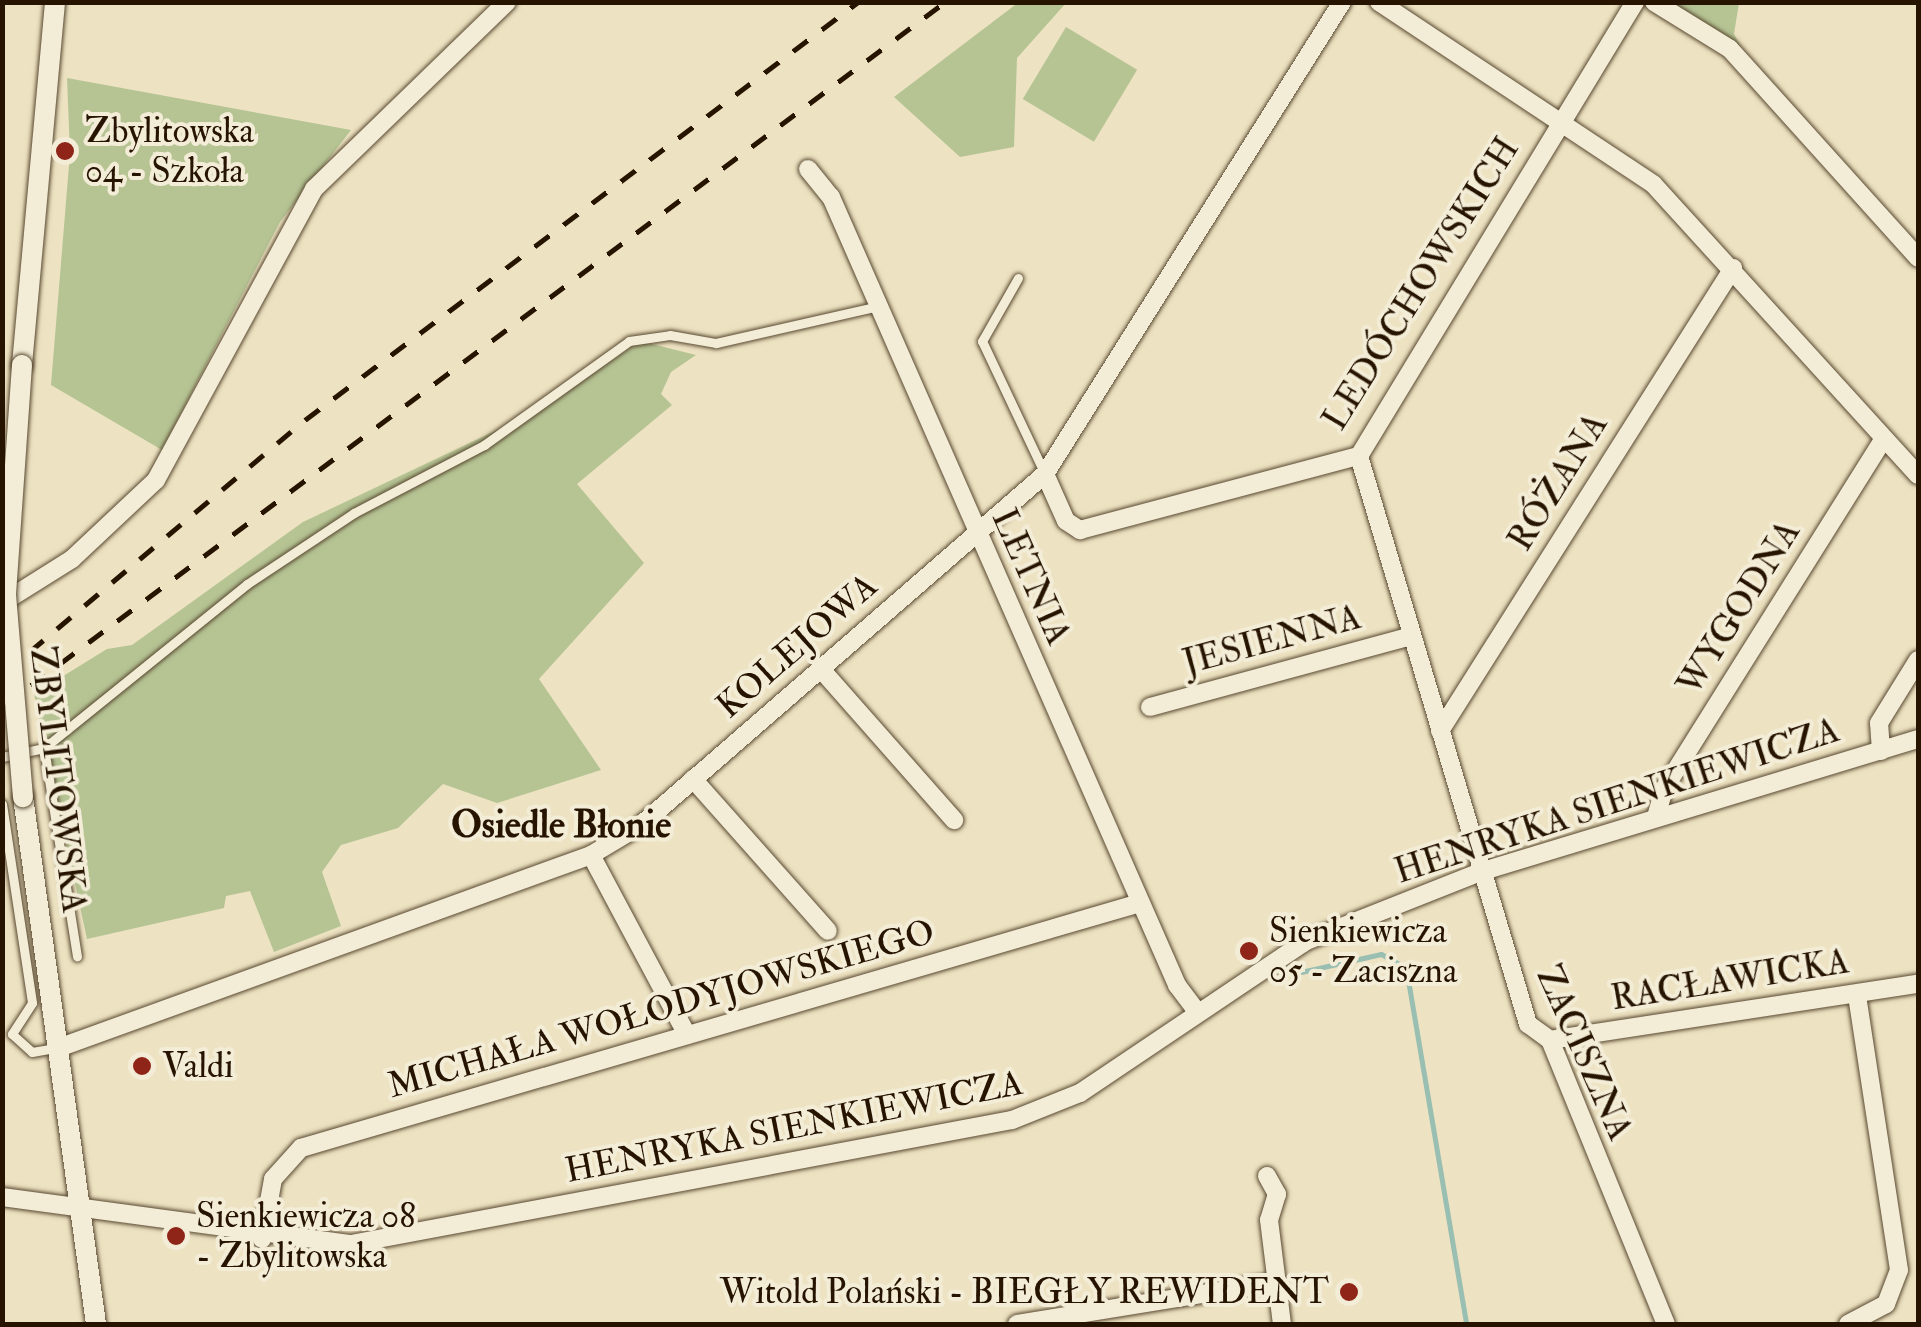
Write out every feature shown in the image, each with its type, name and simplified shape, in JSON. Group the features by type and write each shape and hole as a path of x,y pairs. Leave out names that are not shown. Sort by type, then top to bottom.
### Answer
{"street":[{"name":"ZBYLITOWSKA","path":"55,2 6,594 13,800 62,1047 96,1324"},
{"path":"2,603 72,559 156,480 314,189 507,2"},
{"name":"KOLEJOWA","path":"62,1047 591,855 693,779 1045,474 1342,2"},
{"path":"1379,2 1564,118 1654,185 1918,475"},
{"name":"LEDÓCHOWSKICH","path":"1045,474 1066,522 1080,530 1359,456 1635,2"},
{"path":"1654,2 1730,49 1918,258"},
{"name":"LETNIA","path":"808,168 831,198 875,306 1140,902 1197,1012"},
{"name":"RÓŻANA","path":"1440,731 1733,268"},
{"name":"WYGODNA","path":"1656,817 1664,789 1884,438"},
{"name":"ZACISZNA","path":"1359,456 1528,1024 1550,1040 1666,1324"},
{"name":"JESIENNA","path":"1150,707 1412,636"},
{"path":"1881,752 1878,723 1918,660"},
{"path":"820,668 954,820"},
{"name":"HENRYKA SIENKIEWICZA","path":"2,1197 262,1239 351,1244 1012,1120 1080,1093 1306,941 1480,872 1918,740"},
{"path":"693,779 828,931"},
{"path":"591,855 686,1035"},
{"name":"MICHAŁA WOŁODYJOWSKIEGO","path":"262,1239 273,1179 301,1148 1140,902"},
{"name":"RACŁAWICKA","path":"1550,1040 1918,984"},
{"path":"1848,1324 1886,1304 1899,1270 1857,994"},
{"path":"1267,1176 1277,1194 1269,1220 1282,1324"},
{"path":"1024,1324 1276,1282"}],"lane":[{"path":"1018,278 982,341 1045,474"},
{"path":"2,757 44,748 247,584 354,512 484,445 628,341 670,334 716,343 875,306"},
{"path":"44,748 76,956"},
{"path":"13,800 32,1003 12,1034 32,1052 62,1047"}],"green space":[{"path":"1019,2 1066,3 1017,58 1014,147 960,157 894,97"},
{"path":"1662,3 1739,3 1734,34 1744,53"},
{"path":"1066,27 1137,70 1094,142 1023,99"},
{"path":"67,78 351,130 280,222 162,450 51,385 70,153"},
{"path":"640,341 696,355 671,372 661,394 672,405 577,484 644,563 539,679 601,770 497,803 443,784 398,828 341,845 322,872 341,926 274,952 250,891 226,896 224,908 87,939 34,694 107,649 132,645 303,522 545,407"}],"waterway":[{"path":"1301,972 1381,954 1406,968 1466,1324"}],"railway":[{"path":"2,675 305,420 858,2"},
{"path":"2,707 945,2"}],"place":[{"name":"Zbylitowska 04 - Szkoła","path":"65,151"},
{"name":"Sienkiewicza 05 - Zaciszna","path":"1249,951"},
{"name":"Valdi","path":"142,1066"},
{"name":"Sienkiewicza 08 - Zbylitowska","path":"176,1236"},
{"name":"Witold Polański - BIEGŁY REWIDENT","path":"1349,1292"}],"district":[{"name":"Osiedle Błonie","path":"561,826"}]}
